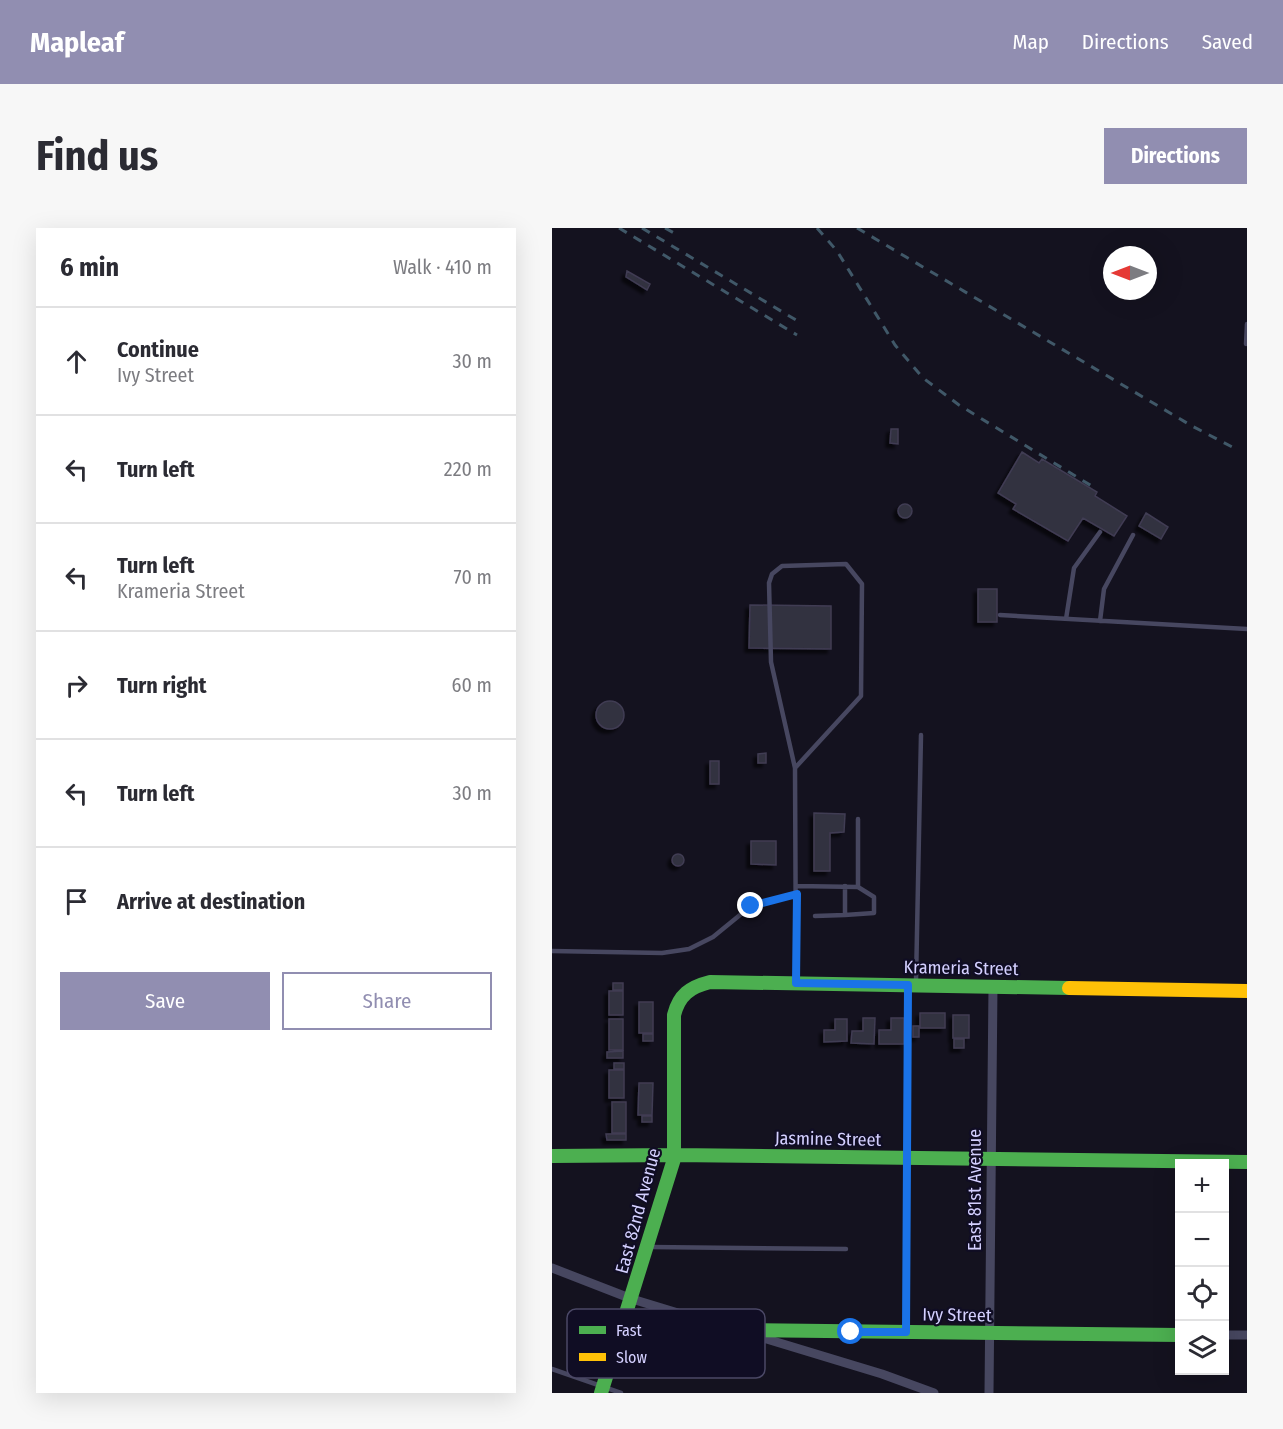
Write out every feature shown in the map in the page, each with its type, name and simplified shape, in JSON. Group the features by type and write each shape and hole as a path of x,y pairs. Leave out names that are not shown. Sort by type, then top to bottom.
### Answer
{"street":[{"name":"Krameria Street","path":"680,997 692,987 710,982 1247,991"},
{"name":"East 81st Avenue","path":"989,1393 993,986"},
{"name":"East 82nd Avenue","path":"629,1309 674,1155 674,1015 680,997"},
{"name":"Jasmine Street","path":"552,1156 674,1155 1175,1161"},
{"name":"Jasmine Street","path":"1229,1162 1247,1162"},
{"path":"552,1268 632,1299 665,1309"},
{"name":"Ivy Street","path":"765,1330 1175,1335"},
{"path":"1229,1335 1247,1335"},
{"path":"765,1339 882,1374 934,1393"}],"lane":[{"path":"1246,344 1247,324"},
{"path":"1066,619 1074,568 1100,532"},
{"path":"1100,621 1104,589 1133,535"},
{"path":"795,768 861,696 862,584 846,564 782,566 772,573 770,583 771,662 795,768 796,983"},
{"path":"1000,615 1247,629"},
{"path":"906,1332 907,1158 921,735"},
{"path":"858,819 858,886"},
{"path":"797,886 858,886 874,897 874,913 815,916"},
{"path":"845,886 845,915"},
{"path":"552,951 662,953 689,949 713,937 751,906 797,894"},
{"path":"648,1247 846,1249"},
{"path":"552,1369 567,1375"},
{"path":"573,1378 602,1390 621,1393"}],"building":[{"path":"627,271 650,284 647,290 626,277"},
{"path":"891,429 898,429 898,444 890,443"},
{"path":"1022,452 1039,463 1042,459 1097,492 1095,496 1127,516 1114,536 1083,518 1068,541 1013,509 1016,504 998,493"},
{"path":"902,504 908,504 912,511 908,518 902,518 898,514 898,508"},
{"path":"1146,513 1168,527 1161,539 1139,526"},
{"path":"978,589 997,589 997,622 978,622"},
{"path":"750,605 831,606 831,649 749,648"},
{"path":"610,701 620,705 624,715 620,725 610,729 600,725 596,715 600,705"},
{"path":"766,753 766,763 758,763 758,754"},
{"path":"710,761 719,761 719,784 710,784"},
{"path":"814,813 845,814 844,832 830,833 830,871 814,871"},
{"path":"751,841 776,841 776,865 751,864"},
{"path":"680,854 684,860 680,866 676,866 672,858"},
{"path":"613,983 623,983 623,990 613,990"},
{"path":"609,991 623,991 623,1015 609,1015"},
{"path":"639,1002 653,1002 653,1033 639,1033"},
{"path":"920,1013 945,1013 945,1028 920,1028"},
{"path":"953,1015 969,1015 969,1038 953,1038"},
{"path":"863,1018 875,1018 874,1044 851,1043 852,1031 863,1031"},
{"path":"891,1018 904,1018 904,1044 879,1044 879,1030 891,1030"},
{"path":"609,1019 623,1019 623,1050 609,1050"},
{"path":"835,1019 847,1019 847,1041 824,1042 824,1030 835,1030"},
{"path":"913,1026 919,1026 919,1037 913,1037"},
{"path":"643,1034 653,1034 653,1041 643,1041"},
{"path":"954,1039 964,1039 964,1048 954,1048"},
{"path":"623,1051 623,1058 607,1058 607,1052"},
{"path":"614,1063 624,1063 624,1069 614,1069"},
{"path":"609,1070 624,1070 624,1098 609,1098"},
{"path":"639,1083 653,1083 652,1115 638,1115"},
{"path":"612,1102 626,1102 626,1133 612,1133"},
{"path":"642,1116 652,1116 652,1122 642,1122"},
{"path":"606,1134 626,1134 626,1140 607,1140"}],"railway":[{"path":"619,228 797,335"},
{"path":"642,228 801,323"},
{"path":"665,228 676,234"},
{"path":"817,228 837,251 895,345 923,378 959,405 1095,488"},
{"path":"857,228 1192,426 1238,450"}],"traffic: fast":[{"path":"627,1309 674,1159 674,1015 679,1002 686,993 710,982 1069,988"},
{"path":"552,1156 674,1155 1247,1162"},
{"path":"765,1330 1175,1335"},
{"path":"601,1393 606,1378"}],"traffic: slow":[{"path":"1069,988 1247,991"}],"route":[{"path":"751,906 797,894 796,983 908,985 906,1332 851,1332"}]}
